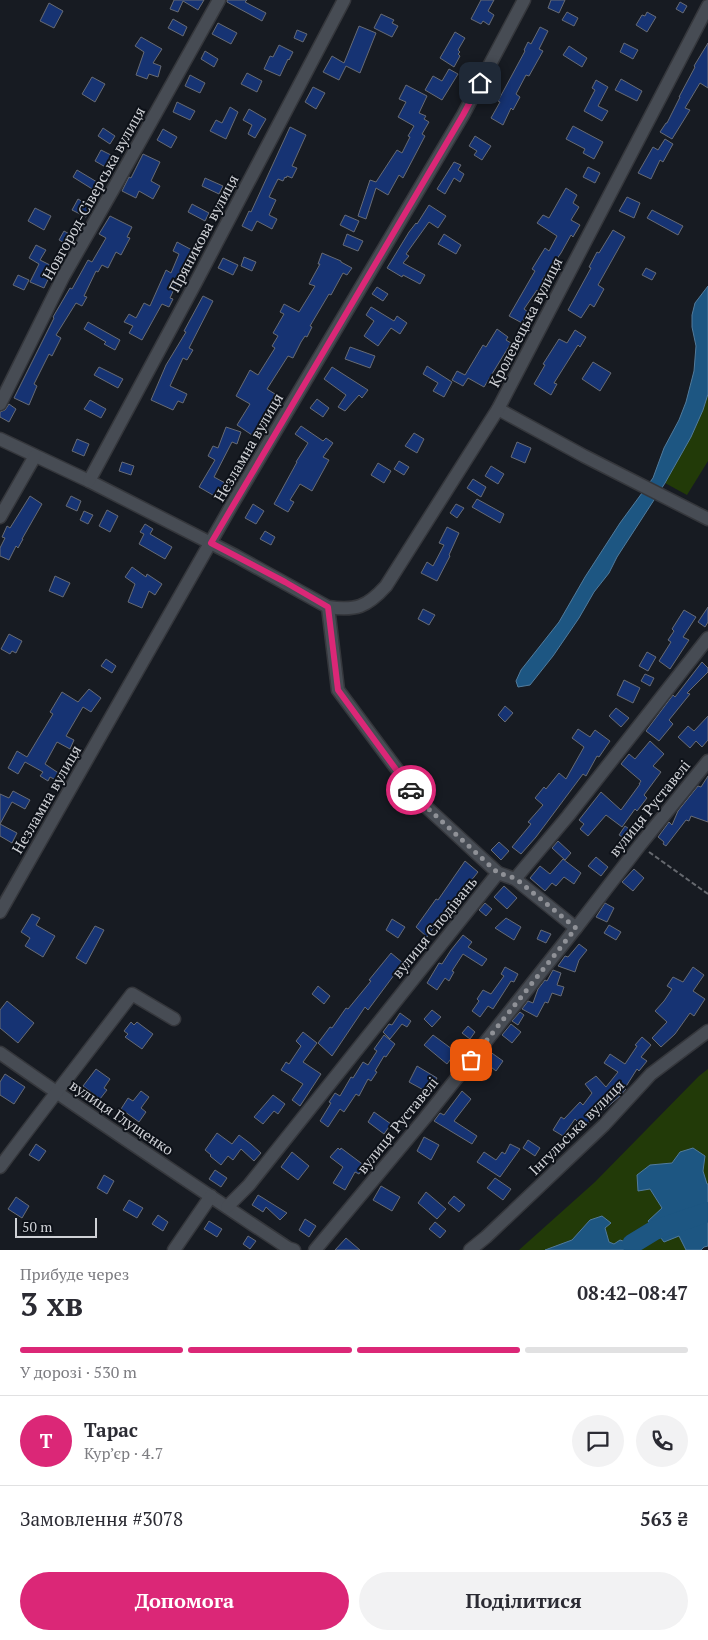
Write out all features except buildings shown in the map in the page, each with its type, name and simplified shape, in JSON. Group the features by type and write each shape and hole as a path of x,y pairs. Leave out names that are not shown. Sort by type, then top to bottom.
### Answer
{"street":[{"name":"Новгород-Сіверська вулиця","path":"0,404 63,278 219,0"},
{"name":"Пряникова вулиця","path":"89,481 344,0"},
{"name":"Незламна вулиця","path":"0,912 211,543 463,115 524,0"},
{"name":"Кролевецька вулиця","path":"328,607 344,609 360,606 375,598 386,586 498,409 708,6"},
{"path":"498,409 708,519"},
{"path":"0,439 89,481 211,543 328,607 338,690 422,803 498,873"},
{"path":"0,517 36,456"},
{"path":"576,928 515,878 568,816 708,638"},
{"name":"вулиця Руставелі","path":"315,1250 424,1118 708,761"},
{"name":"вулиця Сподівань","path":"227,1207 249,1185 498,873 515,878"},
{"path":"0,1167 55,1092 71,1075 132,994 174,1018"},
{"name":"Інгульська вулиця","path":"470,1250 604,1125 651,1074 708,1031"},
{"name":"вулиця Глущенко","path":"0,1053 227,1207"},
{"path":"174,1250 211,1196"},
{"path":"227,1207 294,1250"}],"path":[{"path":"640,845 708,894"}],"green space":[{"path":"708,394 708,461 687,495 665,483 694,429"},
{"path":"708,1069 708,1184 703,1171 705,1156 680,1152 672,1163 650,1165 650,1189 662,1208 648,1222 655,1230 679,1236 686,1250 635,1250 632,1244 614,1245 609,1242 605,1227 611,1224 590,1220 572,1240 545,1250 519,1250 595,1182"}],"water":[{"path":"708,286 708,394 691,437 609,573 594,592 553,656 530,685 518,687 516,681 521,670 559,622 620,523 653,478 664,448 686,402 694,371 696,346 692,327 692,315 695,303"},
{"path":"693,1148 705,1156 703,1171 708,1184 708,1246 701,1250 686,1250 679,1236 664,1242 648,1221 662,1208 650,1189 638,1191 637,1175 650,1165 672,1163 680,1152"},
{"path":"602,1216 611,1223 605,1228 609,1242 614,1244 620,1240 632,1244 635,1250 545,1250 572,1240 590,1220"}],"waterway":[{"path":"632,1244 655,1230 708,1212"}],"way so far":[{"path":"411,790 422,803 498,873 515,878 521,882 576,928 471,1060"}],"route":[{"path":"411,790 338,690 328,607 211,543 480,83"}]}
